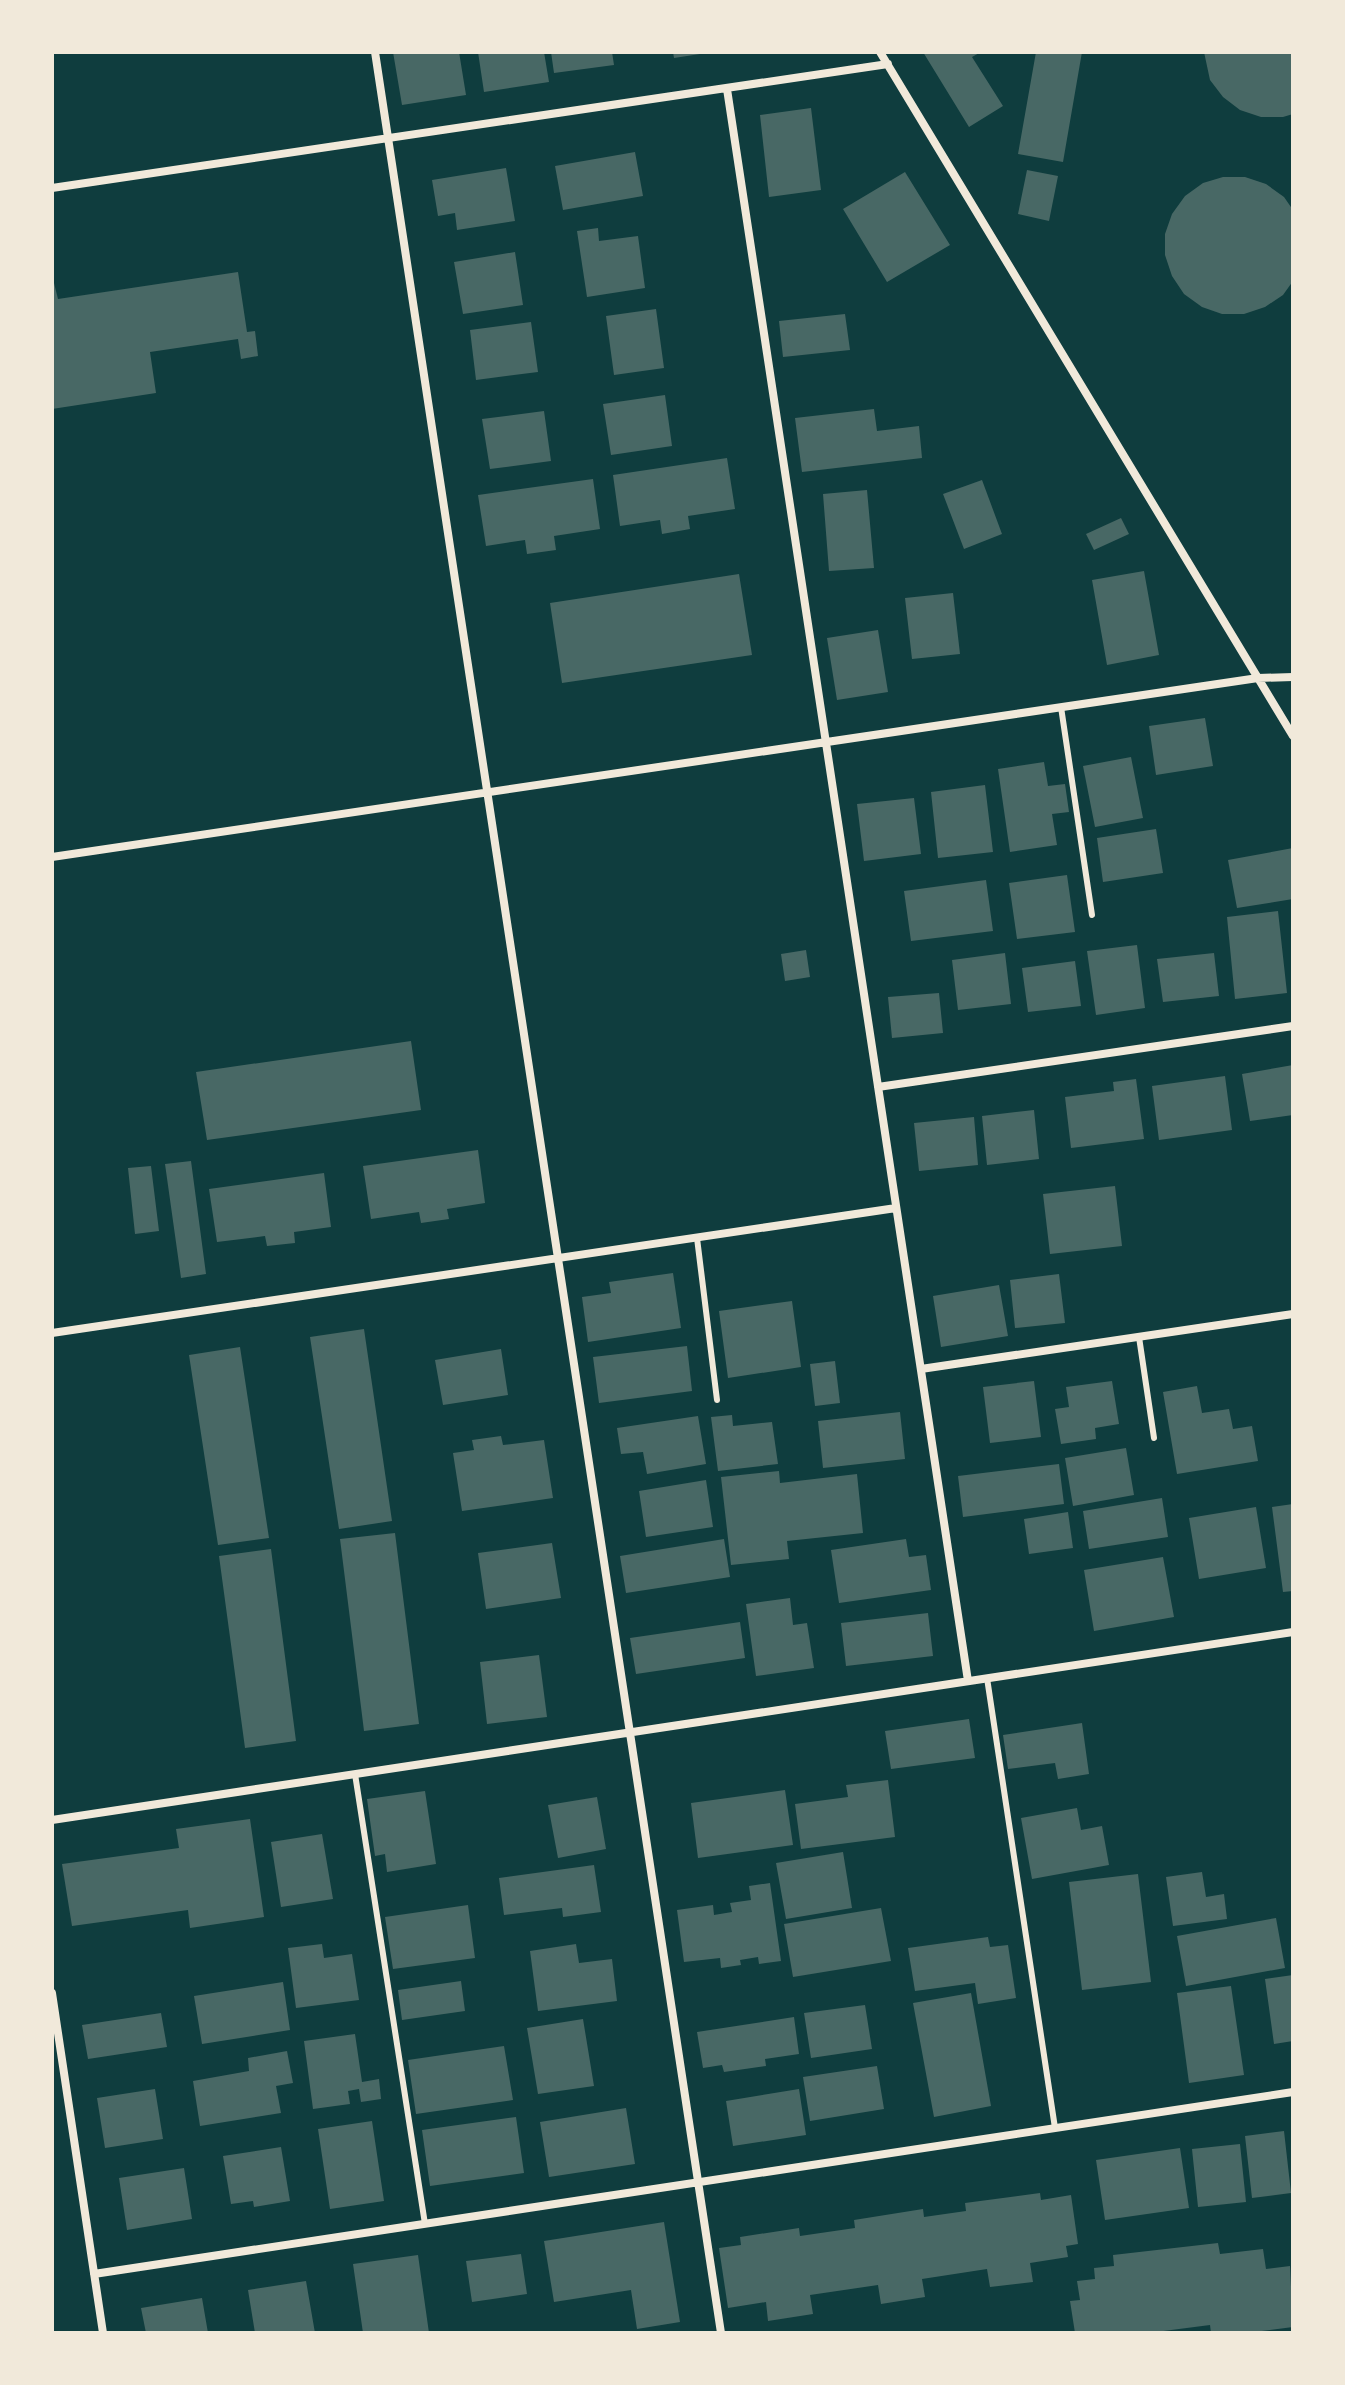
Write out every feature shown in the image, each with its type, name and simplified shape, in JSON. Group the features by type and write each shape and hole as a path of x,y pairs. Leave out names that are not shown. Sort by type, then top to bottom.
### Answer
{"street":[{"path":"375,52 721,2333"},
{"path":"880,52 1293,736"},
{"path":"52,188 888,64"},
{"path":"727,89 968,1681"},
{"path":"52,857 1258,678 1293,677"},
{"path":"878,1087 1293,1026"},
{"path":"52,1333 896,1208"},
{"path":"921,1369 1293,1314"},
{"path":"52,1820 1293,1632"},
{"path":"52,1993 103,2333"},
{"path":"94,2274 1293,2092"}],"lane":[{"path":"1061,707 1092,915"},
{"path":"697,1238 717,1400"},
{"path":"1139,1337 1154,1438"},
{"path":"987,1678 1055,2128"},
{"path":"355,1774 425,2224"}],"building":[{"path":"393,52 459,52 466,95 402,105"},
{"path":"478,52 544,52 549,82 484,92"},
{"path":"551,52 612,52 614,65 554,73"},
{"path":"673,52 700,52 700,54 674,58"},
{"path":"923,52 981,52 972,57 1003,106 969,127"},
{"path":"1036,52 1082,52 1063,162 1018,154"},
{"path":"1204,52 1293,52 1293,114 1261,117 1240,110 1223,97 1210,80"},
{"path":"811,108 821,190 769,197 760,115"},
{"path":"635,152 643,196 563,210 555,166"},
{"path":"506,168 515,221 457,230 455,213 438,216 432,180"},
{"path":"1027,170 1058,176 1049,221 1018,214"},
{"path":"905,172 950,245 887,282 843,209"},
{"path":"1223,177 1245,177 1266,184 1284,197 1293,210 1293,281 1283,295 1265,307 1244,314 1222,314 1202,307 1184,294 1172,276 1165,255 1165,234 1172,214 1185,196 1203,183"},
{"path":"598,228 599,241 638,236 645,288 587,297 577,231"},
{"path":"515,252 523,305 463,314 454,262"},
{"path":"238,272 247,332 255,331 258,356 241,359 238,339 150,352 156,393 52,409 52,275 58,299"},
{"path":"656,309 664,368 614,375 606,316"},
{"path":"845,314 850,350 783,357 779,321"},
{"path":"531,322 538,372 476,380 470,330"},
{"path":"665,395 672,446 611,455 603,404"},
{"path":"874,409 877,431 919,426 922,458 802,472 795,418"},
{"path":"544,411 551,461 490,469 482,419"},
{"path":"727,458 735,509 688,516 690,529 662,534 660,520 620,526 613,475"},
{"path":"593,479 600,529 554,536 556,550 527,554 525,540 486,546 478,495"},
{"path":"982,480 1002,534 964,549 943,494"},
{"path":"867,490 874,568 829,571 823,494"},
{"path":"1121,518 1129,534 1094,550 1086,534"},
{"path":"1144,571 1159,655 1107,665 1092,580"},
{"path":"739,574 752,655 562,683 550,603"},
{"path":"953,593 960,654 912,659 905,598"},
{"path":"878,630 888,692 837,700 827,638"},
{"path":"1205,718 1213,766 1156,775 1149,726"},
{"path":"1131,757 1143,818 1095,827 1083,766"},
{"path":"1044,762 1048,786 1065,784 1069,812 1052,814 1057,845 1010,852 998,769"},
{"path":"985,785 993,852 938,858 931,792"},
{"path":"914,798 921,854 864,861 857,804"},
{"path":"1156,829 1163,873 1103,882 1097,838"},
{"path":"1293,848 1293,899 1237,908 1228,860"},
{"path":"1067,875 1075,932 1017,939 1009,883"},
{"path":"986,880 993,931 911,941 904,891"},
{"path":"1278,911 1287,993 1235,999 1227,917"},
{"path":"1137,945 1145,1008 1096,1015 1087,951"},
{"path":"806,950 810,977 785,981 781,954"},
{"path":"1005,953 1011,1004 958,1010 952,960"},
{"path":"1214,953 1219,996 1163,1002 1157,959"},
{"path":"1075,961 1081,1006 1028,1012 1022,968"},
{"path":"939,993 943,1033 892,1038 888,997"},
{"path":"411,1041 421,1110 207,1140 196,1072"},
{"path":"1293,1065 1293,1115 1250,1121 1242,1074"},
{"path":"1225,1076 1232,1130 1159,1140 1152,1086"},
{"path":"1136,1079 1144,1139 1071,1148 1065,1097 1114,1091 1113,1082"},
{"path":"1034,1110 1039,1159 987,1165 982,1116"},
{"path":"974,1117 978,1165 919,1171 914,1123"},
{"path":"478,1150 485,1203 447,1209 449,1219 421,1223 419,1212 371,1219 363,1166"},
{"path":"191,1161 206,1274 181,1278 165,1164"},
{"path":"151,1166 159,1231 135,1234 128,1168"},
{"path":"324,1173 331,1227 294,1232 295,1243 267,1246 265,1236 217,1242 209,1189"},
{"path":"1115,1186 1122,1246 1050,1254 1043,1194"},
{"path":"673,1273 681,1328 588,1342 582,1297 611,1293 609,1282"},
{"path":"1059,1274 1065,1323 1015,1328 1010,1280"},
{"path":"999,1285 1008,1336 941,1347 933,1296"},
{"path":"792,1301 801,1367 728,1378 719,1311"},
{"path":"364,1329 392,1521 339,1529 310,1337"},
{"path":"687,1346 692,1391 599,1403 593,1357"},
{"path":"240,1347 269,1538 218,1545 189,1355"},
{"path":"501,1349 508,1395 443,1405 435,1360"},
{"path":"835,1361 840,1403 815,1406 810,1364"},
{"path":"1034,1381 1041,1437 990,1443 983,1387"},
{"path":"1112,1381 1119,1424 1095,1428 1096,1439 1061,1444 1055,1409 1069,1407 1066,1387"},
{"path":"1197,1386 1202,1413 1229,1409 1233,1429 1252,1426 1258,1461 1177,1474 1163,1392"},
{"path":"900,1412 905,1459 823,1468 818,1421"},
{"path":"732,1415 733,1426 772,1422 778,1464 718,1471 711,1417"},
{"path":"698,1416 706,1464 647,1474 643,1452 621,1454 617,1428"},
{"path":"501,1436 503,1445 544,1440 553,1498 462,1511 453,1453 474,1450 472,1440"},
{"path":"1126,1448 1134,1495 1073,1506 1065,1458"},
{"path":"1059,1464 1064,1504 963,1517 958,1476"},
{"path":"779,1471 780,1483 857,1474 863,1533 787,1541 789,1559 731,1565 721,1477"},
{"path":"706,1480 713,1527 646,1537 639,1491"},
{"path":"1162,1498 1168,1537 1089,1549 1083,1511"},
{"path":"1293,1504 1293,1591 1283,1592 1272,1507"},
{"path":"1256,1507 1266,1568 1199,1579 1189,1518"},
{"path":"1068,1512 1073,1548 1029,1554 1024,1519"},
{"path":"395,1533 419,1724 364,1731 340,1539"},
{"path":"724,1539 730,1577 626,1593 620,1556"},
{"path":"906,1539 909,1557 926,1555 931,1590 839,1603 831,1550"},
{"path":"552,1543 561,1598 486,1609 478,1553"},
{"path":"271,1549 296,1741 245,1748 219,1556"},
{"path":"1163,1557 1174,1617 1094,1631 1084,1570"},
{"path":"790,1598 793,1625 807,1623 814,1668 756,1676 746,1604"},
{"path":"928,1613 933,1656 846,1666 841,1623"},
{"path":"740,1622 745,1658 636,1674 630,1638"},
{"path":"539,1655 547,1717 487,1724 480,1662"},
{"path":"969,1719 975,1758 891,1769 885,1731"},
{"path":"1082,1723 1089,1774 1058,1779 1055,1763 1008,1769 1003,1735"},
{"path":"888,1780 895,1837 801,1849 795,1804 848,1797 846,1785"},
{"path":"785,1790 793,1845 698,1858 691,1803"},
{"path":"425,1791 436,1864 387,1872 385,1854 375,1856 367,1799"},
{"path":"597,1797 606,1849 558,1858 548,1805"},
{"path":"1077,1808 1081,1830 1102,1826 1109,1865 1032,1879 1021,1818"},
{"path":"250,1819 264,1917 190,1928 188,1910 72,1926 62,1864 179,1848 176,1829"},
{"path":"322,1834 333,1899 281,1907 271,1842"},
{"path":"843,1852 852,1908 786,1919 776,1863"},
{"path":"594,1865 601,1912 563,1917 562,1908 504,1915 499,1878"},
{"path":"1202,1872 1206,1897 1224,1894 1227,1919 1173,1926 1166,1877"},
{"path":"1138,1874 1151,1982 1082,1990 1069,1882"},
{"path":"770,1883 781,1961 759,1964 758,1957 740,1960 741,1965 721,1968 720,1958 684,1962 677,1910 713,1905 714,1915 732,1912 730,1903 751,1900 749,1886"},
{"path":"468,1905 475,1958 393,1969 385,1917"},
{"path":"881,1908 891,1961 793,1977 784,1924"},
{"path":"1276,1918 1285,1968 1186,1986 1177,1936"},
{"path":"988,1937 990,1947 1008,1945 1016,1998 978,2004 975,1983 915,1991 908,1948"},
{"path":"322,1944 324,1958 352,1954 359,2000 296,2008 288,1948"},
{"path":"576,1944 579,1963 612,1959 617,2001 538,2011 530,1951"},
{"path":"1293,1975 1293,2041 1274,2044 1265,1979"},
{"path":"461,1981 465,2011 402,2020 398,1990"},
{"path":"283,1982 290,2030 202,2044 194,1996"},
{"path":"1231,1986 1244,2075 1189,2083 1177,1993"},
{"path":"971,1993 991,2106 934,2117 913,2003"},
{"path":"865,2005 872,2049 811,2058 804,2013"},
{"path":"161,2013 167,2047 88,2059 82,2025"},
{"path":"794,2017 799,2054 765,2059 766,2066 724,2072 722,2065 703,2068 697,2032"},
{"path":"583,2019 594,2086 538,2094 527,2028"},
{"path":"355,2034 362,2082 379,2079 381,2099 361,2102 359,2089 348,2091 350,2104 313,2109 304,2041"},
{"path":"504,2046 513,2100 416,2114 408,2060"},
{"path":"287,2051 293,2083 276,2086 281,2113 200,2126 193,2081 249,2071 248,2058"},
{"path":"877,2066 884,2109 810,2121 803,2077"},
{"path":"155,2089 163,2139 105,2148 97,2098"},
{"path":"799,2089 806,2135 733,2146 726,2101"},
{"path":"626,2108 635,2164 549,2177 540,2122"},
{"path":"516,2117 524,2173 430,2186 422,2130"},
{"path":"372,2121 384,2201 330,2209 318,2129"},
{"path":"1284,2131 1291,2193 1252,2198 1245,2136"},
{"path":"1240,2144 1246,2202 1198,2207 1192,2149"},
{"path":"281,2147 290,2201 254,2207 253,2201 231,2204 223,2156"},
{"path":"1180,2148 1189,2208 1105,2220 1096,2160"},
{"path":"184,2168 192,2219 127,2230 119,2178"},
{"path":"1040,2193 1041,2200 1071,2195 1078,2244 1066,2246 1068,2257 1030,2263 1033,2282 990,2287 987,2269 922,2279 925,2297 881,2304 878,2285 810,2295 813,2314 768,2321 766,2302 728,2308 719,2248 741,2245 740,2237 799,2228 800,2236 855,2228 854,2220 923,2209 924,2217 966,2211 965,2203"},
{"path":"664,2222 680,2322 637,2329 631,2290 554,2302 544,2241"},
{"path":"1218,2243 1220,2254 1263,2249 1266,2269 1290,2266 1293,2327 1246,2333 1211,2333 1210,2325 1148,2333 1075,2333 1070,2301 1080,2300 1077,2281 1095,2279 1094,2268 1114,2266 1113,2255"},
{"path":"521,2254 527,2294 472,2302 466,2261"},
{"path":"418,2255 429,2333 363,2333 353,2264"},
{"path":"306,2281 315,2333 255,2333 248,2290"},
{"path":"202,2298 208,2333 146,2333 141,2308"}]}
